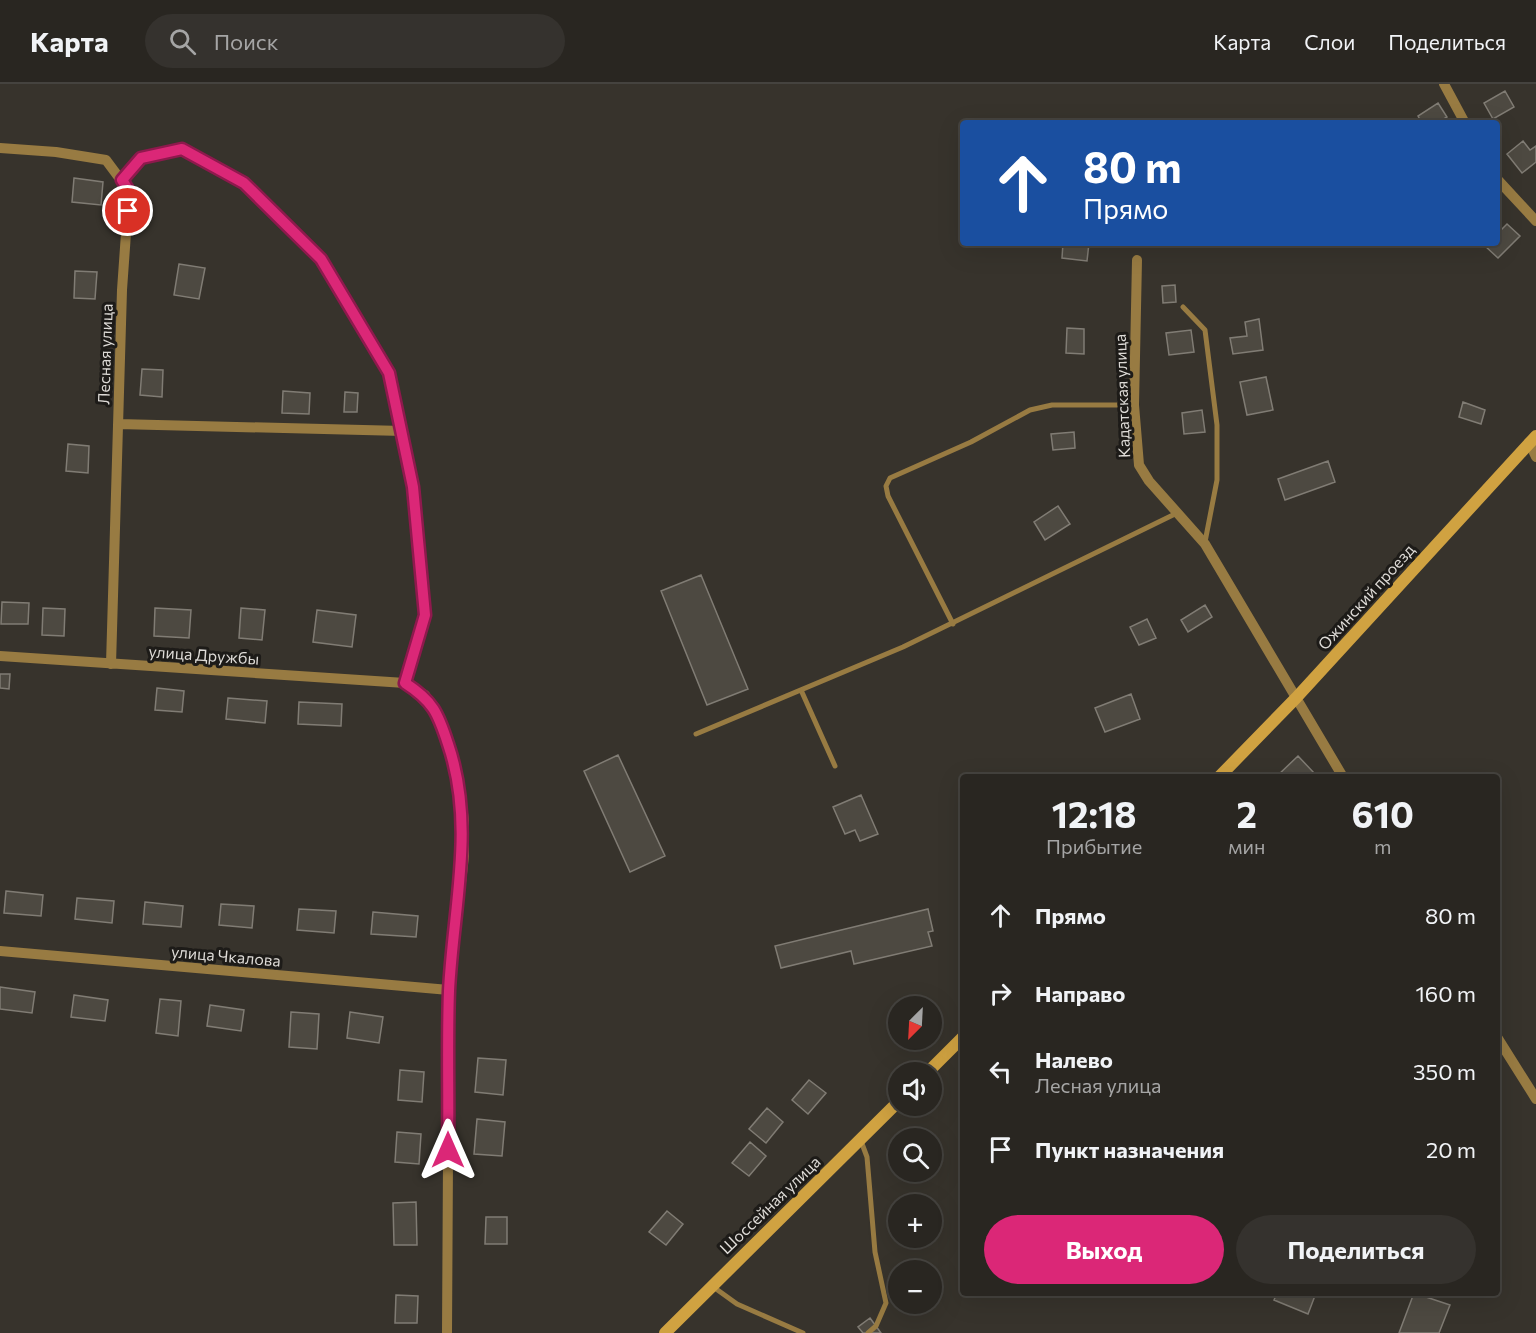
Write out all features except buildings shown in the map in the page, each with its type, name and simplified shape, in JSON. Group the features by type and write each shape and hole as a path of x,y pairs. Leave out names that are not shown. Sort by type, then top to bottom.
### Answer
{"main road":[{"name":"Ожинский проезд","path":"1222,774 1296,698 1532,439"},
{"path":"939,1062 960,1042"},
{"name":"Шоссейная улица","path":"665,1333 710,1285 888,1113"}],"street":[{"path":"1444,84 1463,120"},
{"path":"0,148 56,152 106,160 122,180"},
{"name":"Лесная улица","path":"111,664 122,290 129,191 122,180"},
{"path":"1500,181 1536,221"},
{"name":"Кадатская улица","path":"1137,260 1134,405 1135,444 1139,465 1149,481 1205,544 1341,774"},
{"path":"118,424 403,431"},
{"path":"1532,439 1536,457"},
{"name":"улица Дружбы","path":"0,656 405,683"},
{"path":"405,683 425,695 437,713 456,766 464,820 464,856 449,990 447,1333"},
{"name":"улица Чкалова","path":"0,951 449,990"},
{"path":"1500,1042 1536,1099"}],"lane":[{"path":"122,180 141,158 182,149 244,183 321,259 389,373 413,487 425,615 405,683"},
{"path":"1184,307 1205,330 1217,425 1217,480 1205,544"},
{"path":"952,624 888,496 886,486 890,477 971,442 1030,410 1052,405 1134,405"},
{"path":"696,734 952,624 1177,513"},
{"path":"801,690 835,766"},
{"path":"861,1141 867,1157 875,1252 886,1303 876,1326 868,1333"},
{"path":"710,1285 737,1304 803,1333"}],"route":[{"path":"128,211 129,191 122,180 141,158 182,149 244,183 321,259 389,373 413,487 425,615 405,683 425,695 437,713 456,766 464,820 464,856 449,990 448,1150"}]}
